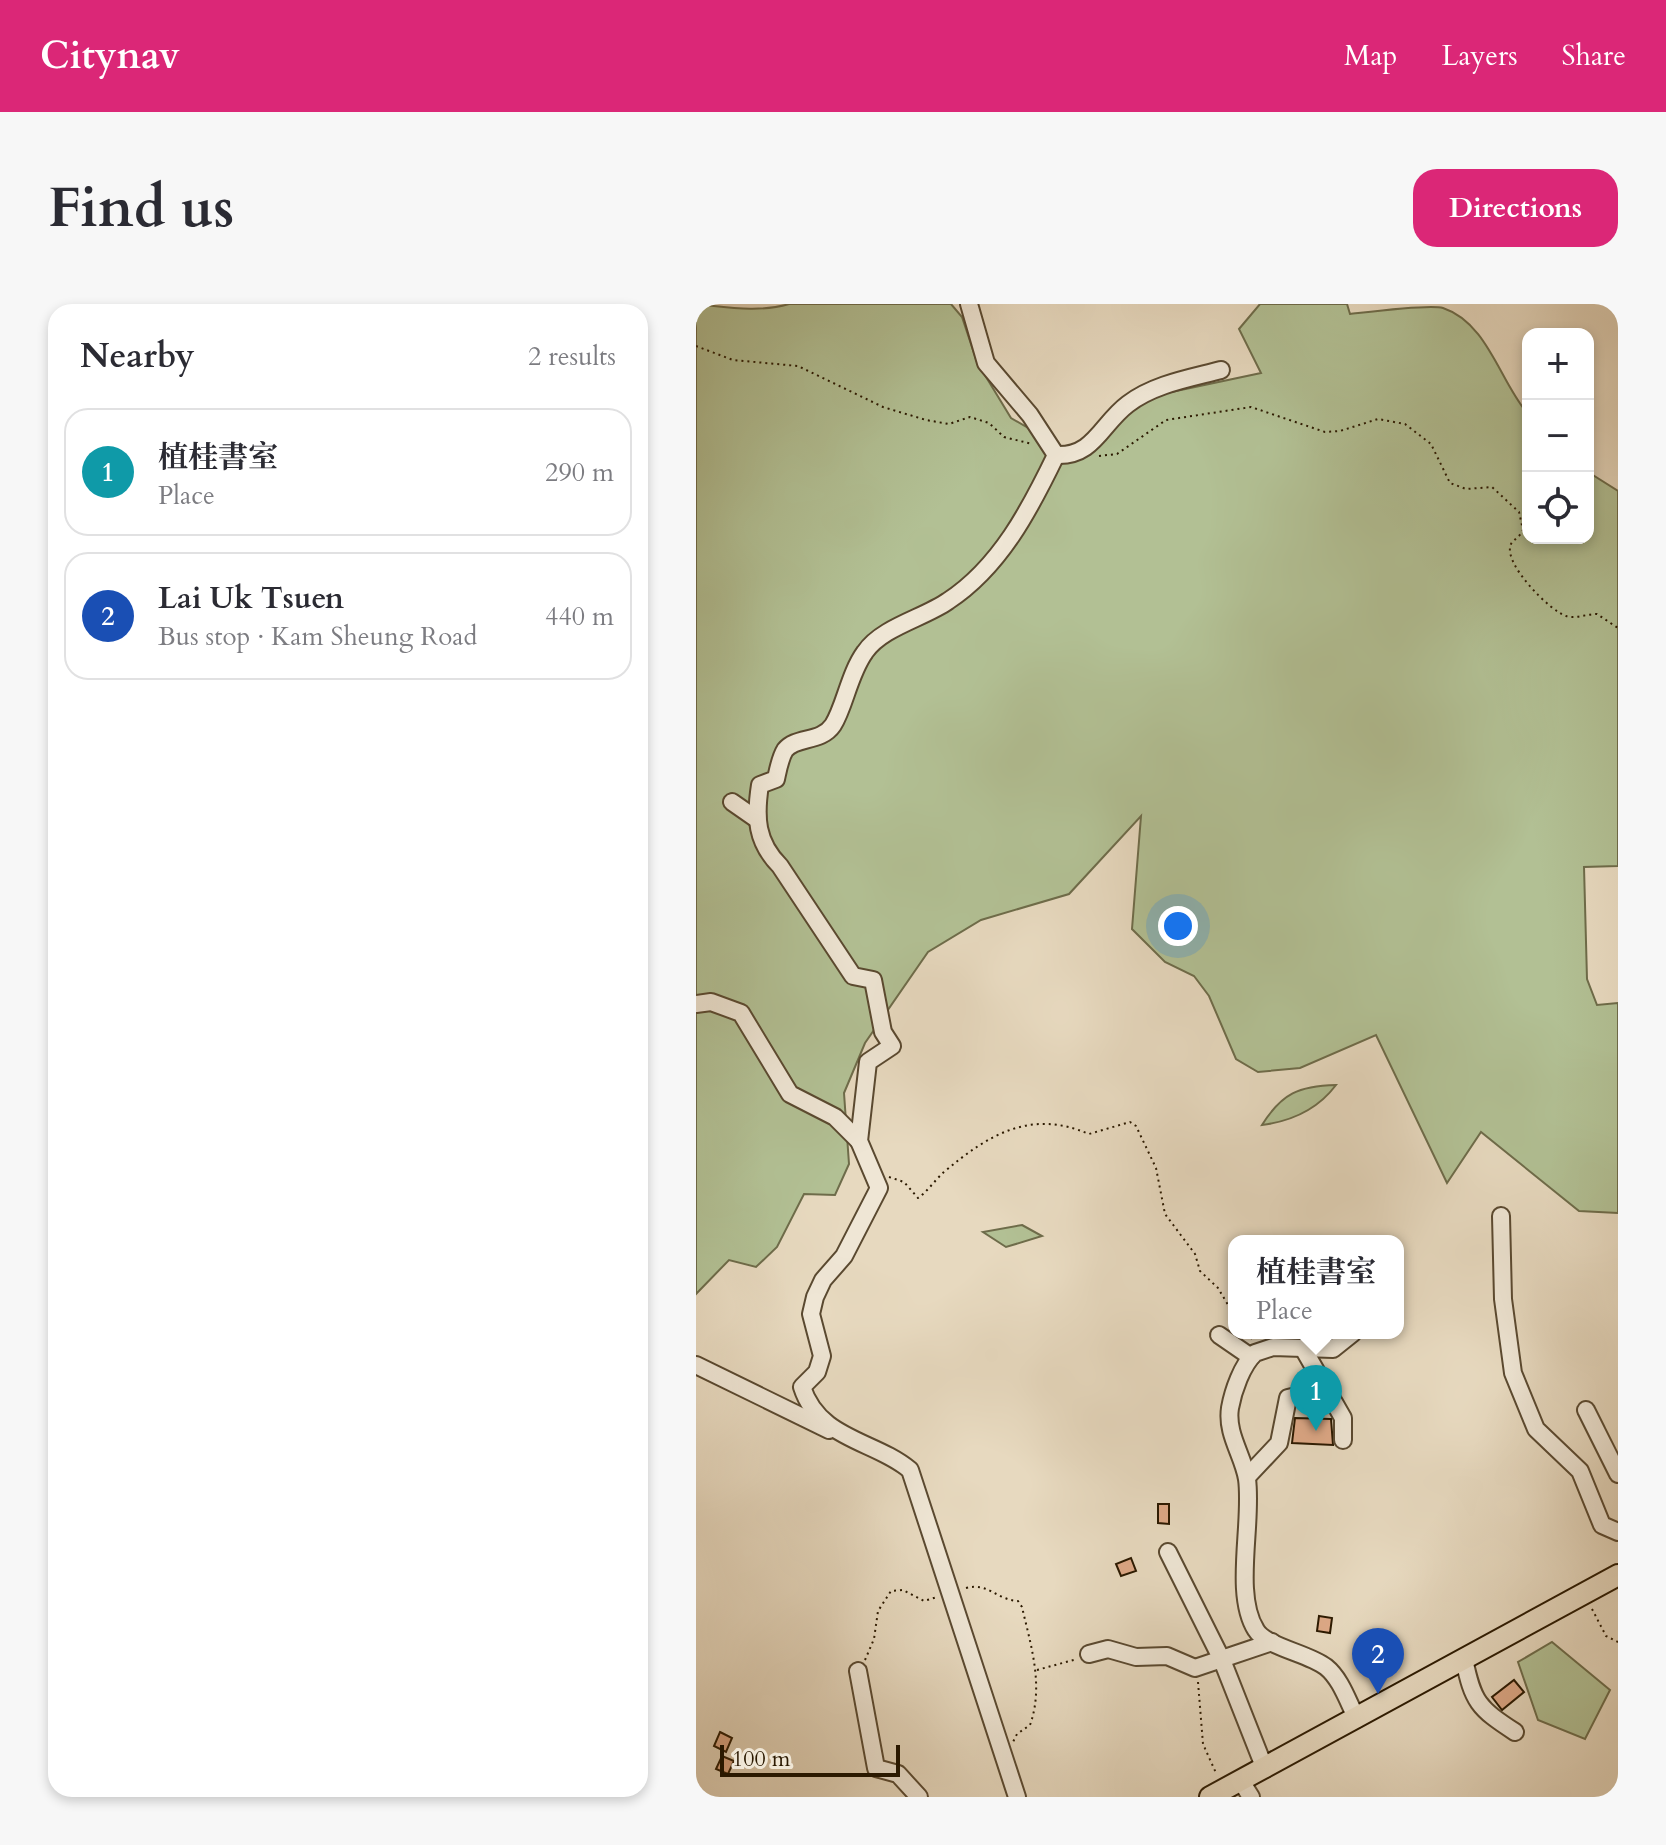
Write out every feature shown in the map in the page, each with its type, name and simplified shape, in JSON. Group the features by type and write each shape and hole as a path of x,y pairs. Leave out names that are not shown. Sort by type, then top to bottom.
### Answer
{"main road":[{"path":"1216,1795 1246,1789 1265,1769 1618,1575"}],"street":[{"path":"969,304 986,363 1030,415 1056,455"},
{"path":"1056,455 1073,456 1128,403 1166,384 1221,370"},
{"path":"859,1141 863,1131 868,1062 892,1046 883,1032 873,980 853,976 780,866 766,852 755,818 760,785 776,779 783,753 789,746 819,737 833,725 843,695 866,650 947,602 979,578 1032,506 1056,455"},
{"path":"732,802 755,818"},
{"path":"696,1004 711,1002 741,1013 790,1094 835,1117 859,1141 879,1188 844,1256 823,1280 811,1314 822,1356 817,1372 802,1387 810,1404 837,1434"},
{"path":"1501,1216 1503,1299 1513,1373 1536,1429 1573,1462 1602,1525 1618,1532"},
{"path":"1219,1335 1251,1357"},
{"path":"1346,1339 1333,1349 1273,1347 1251,1357 1236,1387 1230,1416 1235,1446 1247,1477 1248,1605 1257,1633 1302,1653 1328,1669 1357,1719"},
{"path":"1304,1350 1343,1418 1343,1440"},
{"path":"696,1365 910,1470 1017,1797"},
{"path":"1247,1477 1279,1443 1288,1398 1326,1389"},
{"path":"1586,1410 1618,1474"},
{"path":"1168,1552 1222,1660 1265,1769"},
{"path":"1089,1654 1108,1649 1136,1657 1167,1656 1191,1668 1272,1642"},
{"path":"1464,1659 1479,1707 1515,1732"},
{"path":"858,1671 876,1768 898,1774 919,1797"}],"path":[{"path":"696,346 733,360 798,366 883,407 926,420 949,424 970,417 989,423 1004,437 1056,455"},
{"path":"1073,456 1112,456 1158,423 1243,408 1332,432 1378,419 1405,424 1431,444 1450,483 1466,489 1492,487 1519,512 1523,530 1511,548 1512,562 1520,576 1560,614 1575,617 1597,614 1618,628"},
{"path":"876,1179 885,1176 904,1182 916,1198 966,1154 1004,1130 1058,1124 1079,1128 1089,1134 1130,1122 1136,1126 1156,1168 1165,1214 1195,1254 1200,1271 1218,1288 1228,1305"},
{"path":"1584,1593 1606,1636 1618,1642"},
{"path":"1036,1670 1089,1654"},
{"path":"1191,1668 1198,1677 1203,1744 1216,1770 1216,1795"}],"green space":[{"path":"696,304 754,309 789,304 951,304 962,317 977,362 1011,418 1070,452 1143,398 1261,373 1239,329 1260,304 1347,304 1350,314 1436,307 1458,316 1471,326 1522,406 1522,544 1594,544 1594,476 1618,491 1618,866 1584,867 1587,979 1597,1005 1618,1003 1618,1213 1579,1211 1481,1132 1447,1183 1376,1035 1300,1068 1258,1072 1236,1059 1209,996 1194,976 1165,962 1132,929 1141,816 1069,894 981,920 928,952 865,1043 844,1093 849,1164 835,1195 804,1194 777,1247 756,1267 729,1260 696,1294"},
{"path":"1336,1085 1321,1101 1304,1112 1262,1125 1277,1105 1293,1093 1312,1087"},
{"path":"1022,1225 1042,1236 1006,1247 983,1232"},
{"path":"1552,1642 1610,1690 1585,1739 1538,1720 1518,1662"}],"building":[{"path":"1295,1418 1331,1419 1333,1445 1292,1443"},
{"path":"1158,1504 1169,1504 1169,1524 1158,1523"},
{"path":"1131,1558 1136,1571 1121,1576 1116,1564"},
{"path":"1319,1616 1332,1618 1330,1633 1317,1631"},
{"path":"1514,1680 1524,1692 1502,1710 1492,1697"},
{"path":"720,1732 732,1738 726,1752 714,1746"},
{"path":"722,1756 734,1761 728,1774 716,1769"}],"place":[{"name":"植桂書室","path":"1316,1431"},
{"name":"Lai Uk Tsuen","path":"1378,1694"}]}
